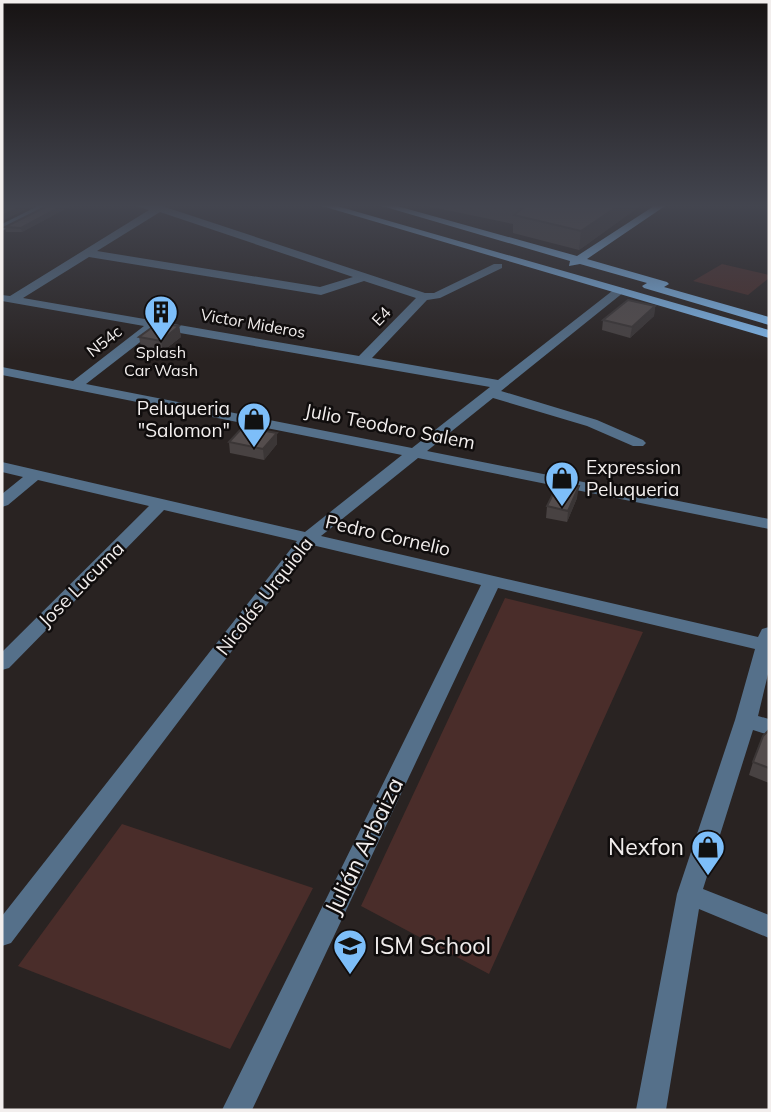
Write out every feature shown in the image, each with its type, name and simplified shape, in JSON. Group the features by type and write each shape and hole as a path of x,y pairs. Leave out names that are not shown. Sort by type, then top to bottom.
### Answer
{"main road":[{"path":"533,258 769,315"},
{"path":"536,258 769,321"},
{"path":"539,258 769,326"},
{"path":"544,258 620,290 769,334"},
{"path":"569,267 583,258"}],"street":[{"path":"7,299 78,258"},
{"path":"117,258 321,291 363,277"},
{"path":"307,258 424,297 436,296 498,266"},
{"name":"Nicolás Urquiola","path":"2,935 308,538 620,290"},
{"name":"E4","path":"363,360 424,297"},
{"name":"Victor Mideros","path":"7,299 363,360 494,388 638,443"},
{"name":"N54c","path":"76,385 154,325"},
{"name":"Julio Teodoro Salem","path":"2,371 769,524"},
{"name":"Pedro Cornelio","path":"2,467 492,581 767,639"},
{"path":"2,502 35,475"},
{"name":"Jose Lucuma","path":"2,663 160,505"},
{"name":"Julián Arbaiza","path":"237,1110 492,581"},
{"path":"650,1110 689,894 758,723 767,639"},
{"path":"689,894 769,927"}],"shaded area":[{"path":"722,264 769,275 769,278 748,295 693,281"},
{"path":"505,598 643,632 489,974 361,906"},
{"path":"122,824 313,888 230,1049 18,966"}],"building":[{"path":"628,300 655,306 632,327 603,320"},
{"path":"158,323 179,326 161,341 139,337"},
{"path":"243,427 277,433 263,449 229,442"},
{"path":"559,482 579,486 568,511 547,506"},
{"path":"768,731 769,768 753,762 763,736"}],"place":[{"name":"Splash Car Wash","path":"161,342"},
{"name":"Peluqueria \"Salomon\"","path":"254,449"},
{"name":"Expression Peluqueria","path":"562,508"},
{"name":"Nexfon","path":"708,877"},
{"name":"ISM School","path":"350,976"}]}
